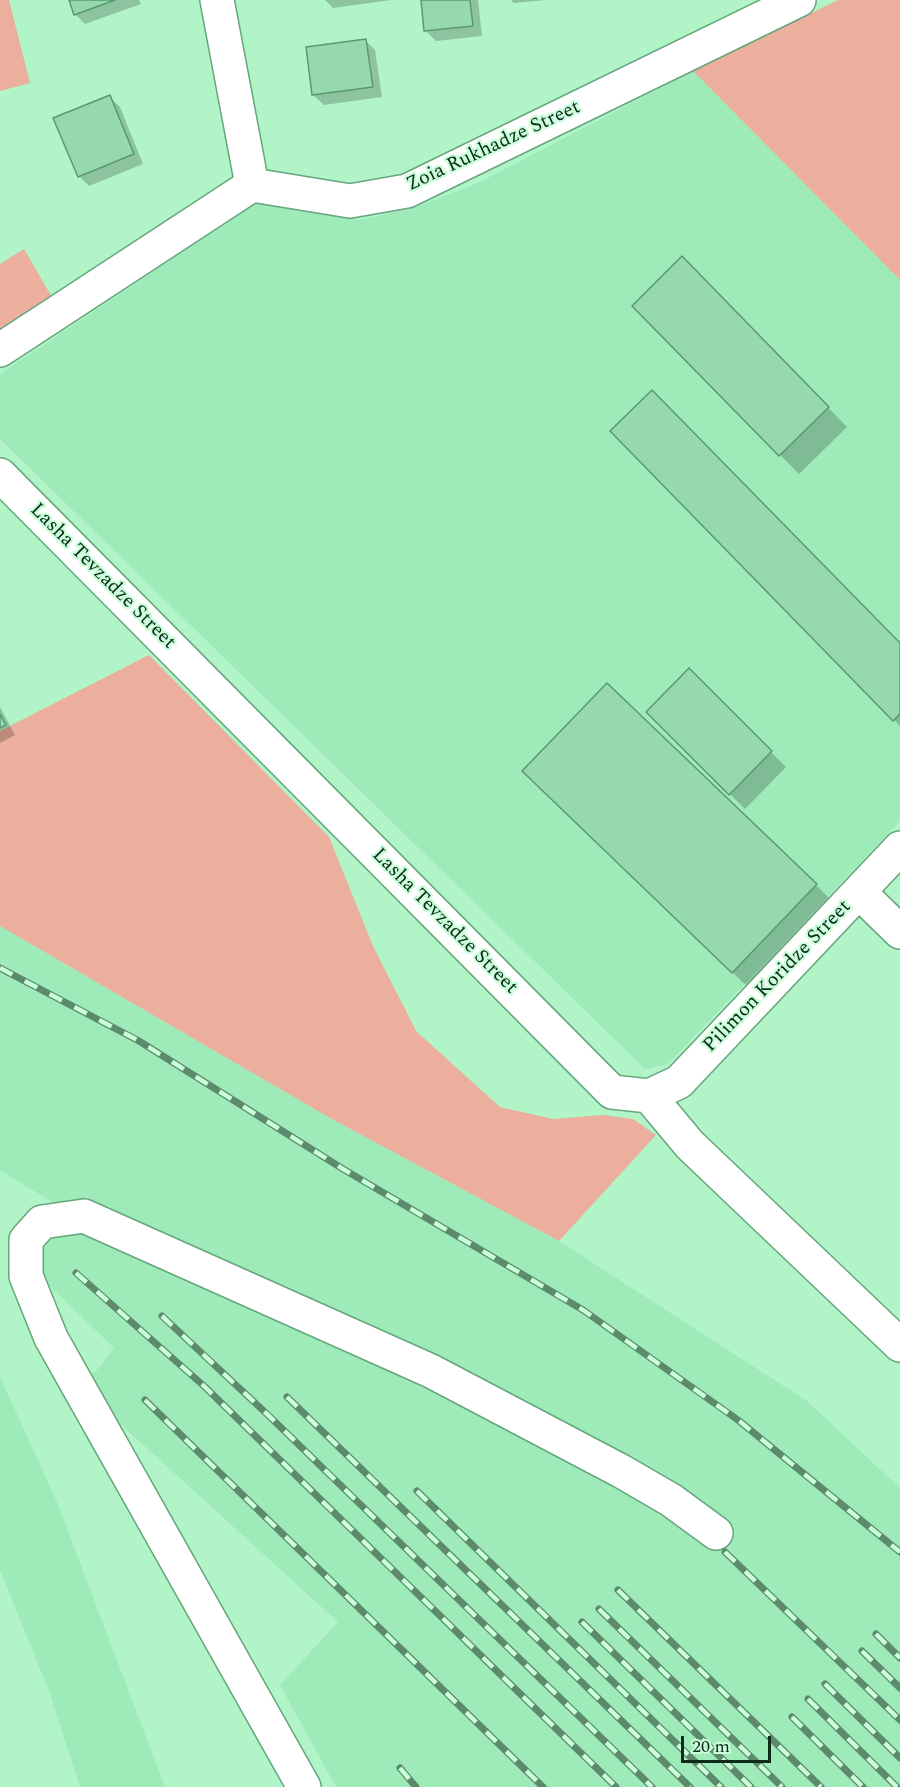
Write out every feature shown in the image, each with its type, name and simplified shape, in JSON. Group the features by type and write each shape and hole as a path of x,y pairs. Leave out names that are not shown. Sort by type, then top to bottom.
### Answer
{"street":[{"path":"0,350 252,185 217,0"},
{"name":"Zoia Rukhadze Street","path":"252,185 350,201 407,191 800,0"},
{"name":"Lasha Tevzadze Street","path":"0,475 612,1092 649,1096"},
{"name":"Pilimon Koridze Street","path":"649,1096 679,1082 900,849"},
{"path":"859,892 900,932"},
{"path":"649,1096 690,1145 900,1345"},
{"path":"304,1787 51,1338 26,1276 26,1240 42,1222 84,1216 431,1371 621,1471 671,1500 716,1533"}],"shaded area":[{"path":"0,0 9,0 30,83 0,91"},
{"path":"838,0 900,0 900,280 693,71"},
{"path":"693,71 900,280 900,821 668,1064 645,1069 0,439 0,374 264,198 358,220 414,208 478,183"},
{"path":"24,249 60,311 0,350 0,264"},
{"path":"149,655 329,837 373,946 416,1031 500,1107 553,1119 603,1115 633,1119 656,1135 559,1241 330,1118 0,926 0,731"},
{"path":"0,926 330,1118 559,1241 807,1401 900,1488 900,1787 336,1787 280,1685 338,1622 82,1389 114,1348 28,1265 70,1213 0,1170"},
{"path":"0,1377 57,1502 165,1787 80,1787 49,1691 0,1570"}],"building":[{"path":"69,0 115,0 74,15"},
{"path":"421,0 470,0 473,26 424,31"},
{"path":"366,39 373,87 312,95 306,47"},
{"path":"110,95 134,154 78,177 53,118"},
{"path":"682,256 829,407 779,456 632,306"},
{"path":"652,390 900,643 900,714 893,721 610,431"},
{"path":"689,668 772,751 729,795 646,712"},
{"path":"607,683 817,884 732,973 522,771"},
{"path":"0,714 6,725 0,728"}],"railway":[{"path":"0,968 139,1041 343,1169 583,1310 738,1420 900,1552"},
{"path":"76,1273 204,1386 616,1787"},
{"path":"162,1316 267,1414 652,1787"},
{"path":"287,1397 690,1787"},
{"path":"145,1400 543,1787"},
{"path":"417,1491 721,1787"},
{"path":"725,1552 900,1720"},
{"path":"618,1590 821,1787"},
{"path":"599,1609 782,1787"},
{"path":"582,1622 751,1787"},
{"path":"876,1634 900,1658"},
{"path":"862,1651 900,1688"},
{"path":"825,1684 900,1758"},
{"path":"808,1699 897,1787"},
{"path":"792,1717 863,1787"},
{"path":"400,1768 416,1787"}]}
